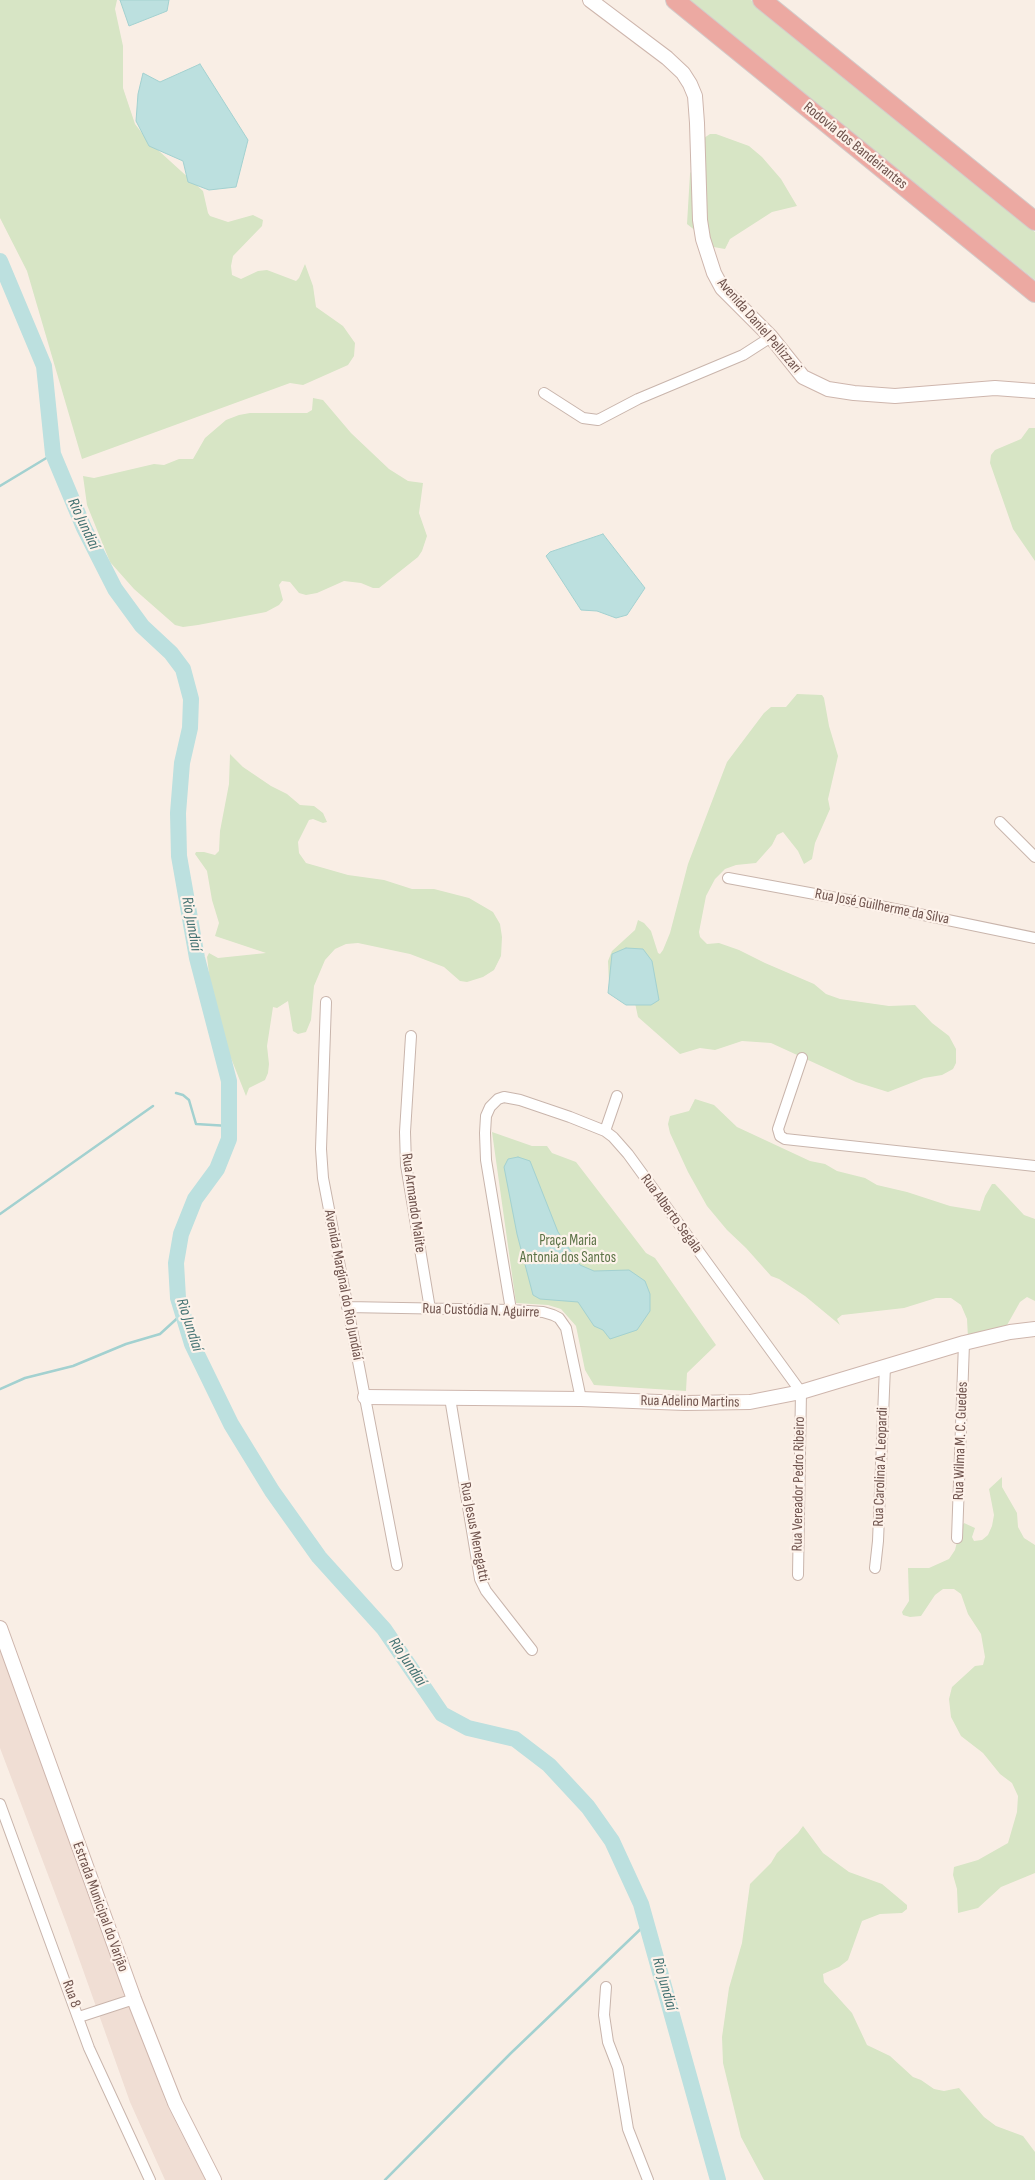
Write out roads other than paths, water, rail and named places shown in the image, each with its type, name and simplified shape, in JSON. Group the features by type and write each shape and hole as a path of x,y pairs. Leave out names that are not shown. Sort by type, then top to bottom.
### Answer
{"highway":[{"name":"Rodovia dos Bandeirantes","path":"675,0 1035,293"},
{"path":"762,0 1035,221"}],"street":[{"name":"Avenida Daniel Pellizzari","path":"590,0 668,58 683,73 690,84 694,96 697,123 700,220 714,273 722,288 771,337 803,376 828,389 854,394 895,396 996,388 1035,391"},
{"path":"544,393 584,418 598,420 638,399 743,355 771,337"},
{"path":"1000,822 1035,858"},
{"name":"Rua José Guilherme da Silva","path":"728,878 880,906 1035,938"},
{"name":"Avenida Marginal do Rio Jundiaí","path":"326,1002 321,1149 323,1178 397,1565"},
{"name":"Rua Armando Malite","path":"411,1036 405,1132 406,1165 430,1308"},
{"path":"802,1058 778,1129 780,1136 785,1139 1035,1166"},
{"path":"605,1131 617,1096"},
{"name":"Rua Alberto Segala","path":"512,1310 495,1214 485,1142 486,1116 490,1107 498,1099 511,1097 605,1131 628,1154 801,1392"},
{"name":"Rua Custódia N. Aguirre","path":"347,1306 543,1312 558,1318 566,1328 581,1399"},
{"name":"Rua Adelino Martins","path":"365,1397 581,1399 735,1404 801,1392 964,1343 1010,1332 1035,1329"},
{"name":"Rua Wilma M. C. Guedes","path":"957,1538 964,1343"},
{"name":"Rua Carolina A. Leopardi","path":"875,1568 878,1541 885,1366"},
{"name":"Rua Vereador Pedro Ribeiro","path":"798,1575 801,1392"},
{"name":"Rua Jesus Menegatti","path":"450,1398 480,1579 486,1592 532,1650"},
{"name":"Estrada Municipal do Varjão","path":"0,1628 134,1999 174,2103 214,2180"},
{"name":"Rua 8","path":"0,1804 100,2076 150,2180"},
{"path":"606,1987 604,2015 608,2042 618,2068 628,2129 648,2180"},
{"path":"79,2017 134,1999"}],"water":[{"path":"120,0 169,0 167,11 129,26"},
{"path":"200,64 248,140 236,187 209,190 188,182 183,161 149,146 136,121 138,94 143,73 160,82"},
{"path":"603,534 645,588 627,615 616,618 597,611 581,610 546,556 550,552"},
{"path":"626,948 643,949 652,961 659,1000 651,1005 626,1005 608,993 612,954"},
{"path":"518,1157 530,1161 558,1232 580,1265 594,1271 629,1270 645,1281 650,1294 650,1311 637,1330 610,1339 603,1330 594,1326 578,1302 540,1299 533,1295 517,1234 504,1167 508,1159"}],"waterway":[{"name":"Rio Jundiaí","path":"0,261 44,366 53,454 84,528 115,589 142,626 171,653 183,669 191,699 190,728 182,763 178,813 179,856 197,958 229,1081 229,1139 217,1169 195,1199 181,1234 176,1263 178,1298 192,1344 231,1424 272,1491 319,1557 384,1629 442,1714 468,1728 515,1739 549,1765 588,1807 612,1841 641,1904 718,2180"},
{"path":"0,486 53,454"},
{"path":"176,1093 183,1095 189,1100 196,1124 229,1126"},
{"path":"0,1214 153,1106"},
{"path":"0,1389 25,1378 73,1366 126,1344 160,1334 183,1313"},
{"path":"385,2180 511,2053 647,1923"}],"park label":[{"name":"Praça Maria Antonia dos Santos","path":"568,1250"}]}
